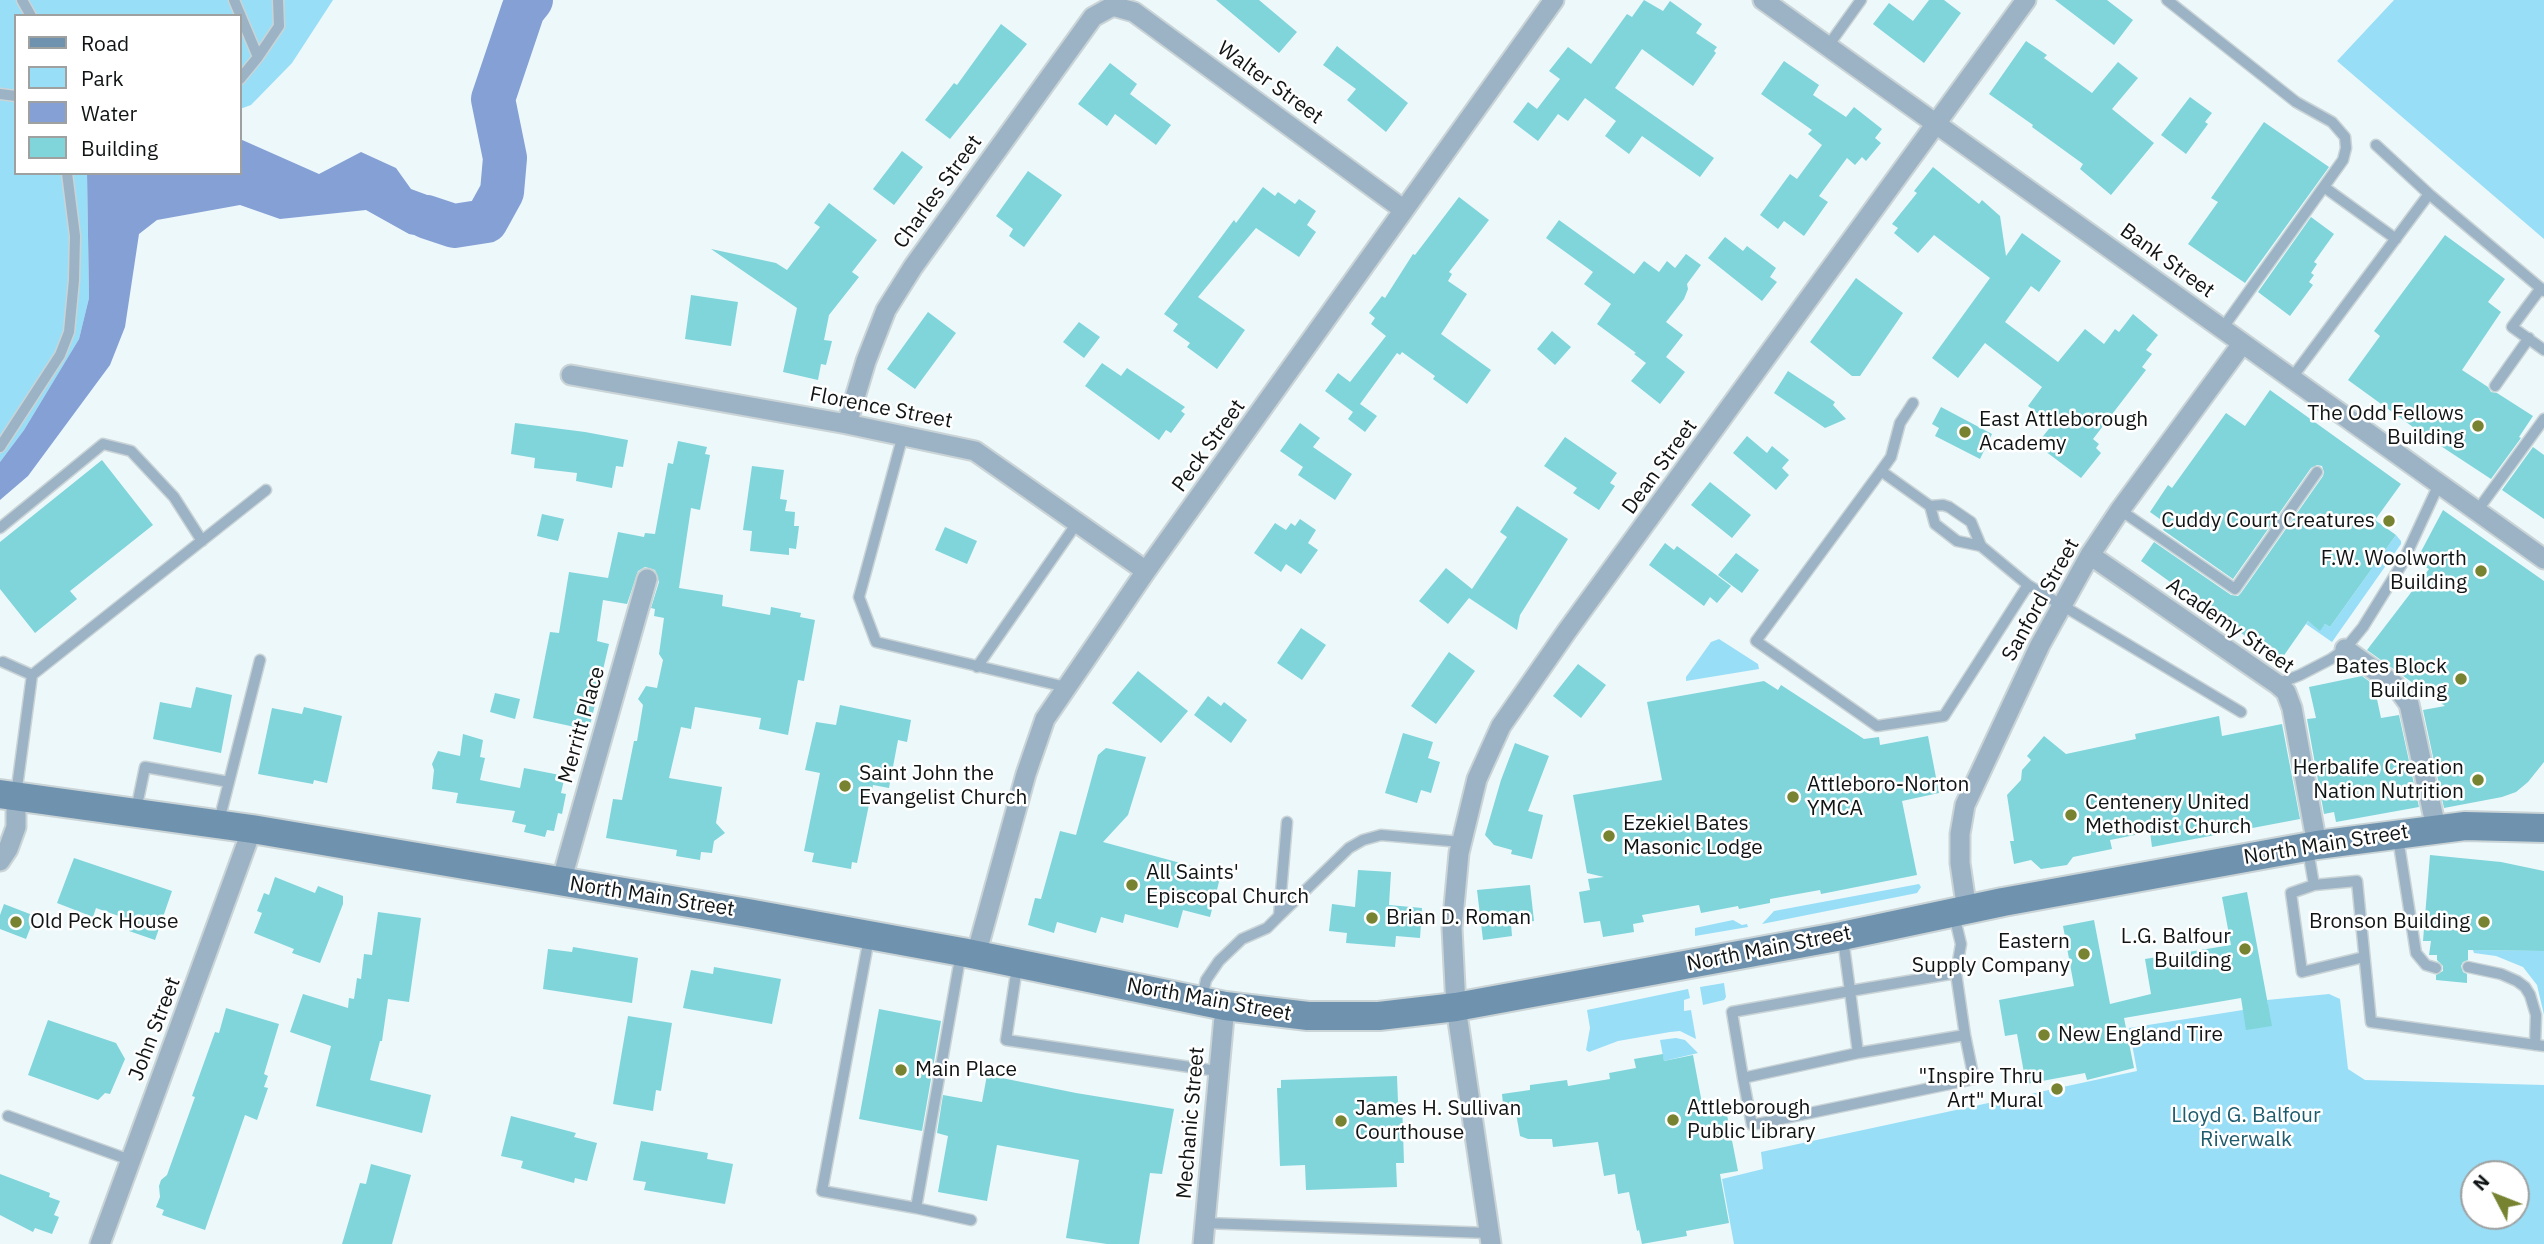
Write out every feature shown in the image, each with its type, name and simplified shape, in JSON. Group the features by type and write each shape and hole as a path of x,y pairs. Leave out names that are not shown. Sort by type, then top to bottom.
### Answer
{"main road":[{"name":"North Main Street","path":"8,795 252,829 969,954 1213,1004 1308,1016 1379,1016 1456,1007 2312,846 2436,828 2544,828"}],"street":[{"name":"Peck Street","path":"969,954 1045,719 1146,571 1554,0"},
{"name":"Bank Street","path":"1763,0 2544,558"},
{"name":"Dean Street","path":"1490,1238 1456,1007 1452,928 1461,842 1477,779 1501,726 1567,631 2026,0"},
{"name":"Walter Street","path":"1105,10 1113,6 1134,12 1404,210"},
{"name":"Charles Street","path":"847,424 881,323 913,267 1093,17 1105,10"},
{"name":"Sanford Street","path":"1960,912 1960,834 1965,805 2061,604 2120,510 2242,344"},
{"name":"Florence Street","path":"571,375 847,424 975,451 1146,571"},
{"name":"Academy Street","path":"2090,555 2286,692 2292,708 2312,846"},
{"name":"Merritt Place","path":"561,882 647,579"},
{"path":"2345,649 2395,685 2409,704 2436,828"},
{"path":"0,861 8,849 16,827 8,795"},
{"name":"John Street","path":"100,1244 252,829"},
{"name":"Mechanic Street","path":"1202,1244 1217,1071 1213,1004"}],"lane":[{"path":"242,77 279,26 278,0"},
{"path":"1828,46 1861,0"},
{"path":"2167,0 2296,102 2332,121 2345,136 2343,160 2222,329"},
{"path":"242,19 258,57"},
{"path":"2376,145 2542,290 2512,327 2544,350"},
{"path":"0,447 60,355 69,332 75,280 75,236 67,175"},
{"path":"2324,187 2396,239"},
{"path":"2291,379 2429,194"},
{"path":"2495,386 2529,338"},
{"path":"1913,403 1900,424 1891,457 1756,642 1877,726 1944,716 2028,585"},
{"path":"2477,511 2544,419"},
{"path":"903,435 859,597 876,642 1066,687"},
{"path":"0,528 103,444 131,451 174,497 202,541"},
{"path":"1881,471 1930,506 1936,524 1957,541 1981,546"},
{"path":"2120,510 2235,589 2317,472"},
{"path":"2277,684 2300,675 2345,649 2385,594 2439,484"},
{"path":"8,795 32,676 266,490"},
{"path":"1930,506 1949,507 1971,522 1981,546 2028,585 2241,712"},
{"path":"977,667 1077,523"},
{"path":"218,825 260,660"},
{"path":"1,662 32,676"},
{"path":"136,814 145,767 229,782"},
{"path":"1279,916 1287,822"},
{"path":"2398,834 2416,953 2426,965 2436,968"},
{"path":"1213,1004 1206,981 1219,961 1242,939 1267,928 1349,848 1363,840 1381,835 1461,842"},
{"path":"2312,846 2314,885"},
{"path":"2364,957 2302,972 2291,893 2314,885 2357,880 2371,1022 2540,1045 2536,1015 2525,988 2501,974 2468,967"},
{"path":"1956,973 1732,1012 1752,1125 1974,1079 1956,973 1961,944 1960,912"},
{"path":"870,936 822,1191 971,1220"},
{"path":"1842,936 1858,1053"},
{"path":"916,1208 969,954"},
{"path":"1017,963 1006,1040 1217,1071"},
{"path":"1743,1078 1858,1053 1965,1035"},
{"path":"8,1116 130,1160"},
{"path":"1205,1223 1490,1238"}],"green space":[{"path":"0,0 333,0 292,63 251,105 242,108 242,14 14,14 14,175 87,175 89,298 79,339 24,430 0,462"},
{"path":"2394,0 2544,0 2544,239 2337,61"},
{"path":"2396,535 2401,544 2332,642 2306,624 2308,621 2320,630 2325,624 2330,627"},
{"path":"1719,639 1758,664 1759,669 1686,681 1686,677 1711,642"},
{"path":"1919,884 1921,887 1917,893 1762,924 1774,911"},
{"path":"1733,920 1742,925 1747,924 1748,927 1695,936 1695,928"},
{"path":"2473,950 2544,951 2544,1015 2537,985 2523,967 2496,956 2474,953"},
{"path":"1724,983 1724,1000 1703,1005 1700,987"},
{"path":"1688,989 1690,998 1684,1000 1684,1011 1691,1010 1696,1039 1680,1031 1670,1032 1618,1041 1589,1052 1586,1050 1590,1028 1587,1010"},
{"name":"Lloyd G. Balfour Riverwalk","path":"2329,994 2340,999 2348,1069 2365,1080 2544,1085 2544,1244 1734,1244 1722,1179 1763,1169 1761,1152 2137,1071 2129,1028 2268,1006 2267,1000"},
{"path":"1660,1040 1685,1040 1698,1053 1664,1061"}],"water":[{"path":"242,140 319,174 361,152 396,168 411,189 476,213 501,232 484,243 460,244 409,234 366,210 280,219 240,205 157,220 139,234 125,327 110,365 28,476 0,500 0,462 24,430 79,339 89,298 87,175 242,175"}],"building":[{"path":"1216,0 1259,0 1297,32 1279,53"},
{"path":"1644,0 1663,11 1670,1 1702,24 1696,33 1717,47 1714,51 1716,53 1693,86 1642,49 1615,88 1714,158 1700,177 1642,136 1629,154 1605,136 1616,121 1585,98 1568,121 1558,114 1538,141 1513,122 1528,102 1537,109 1560,79 1549,71 1568,47 1591,64 1627,14 1632,17"},
{"path":"1929,0 1944,0 1961,13 1924,63 1873,24 1889,3 1913,21"},
{"path":"2055,0 2107,0 2133,20 2114,45"},
{"path":"1001,24 1027,44 950,139 925,120 954,83 957,85"},
{"path":"2026,41 2047,55 2044,58 2092,93 2118,62 2138,78 2112,109 2154,143 2111,195 2080,169 2083,164 1989,94"},
{"path":"1337,46 1408,103 1386,132 1347,100 1356,89 1323,65"},
{"path":"1784,61 1819,85 1813,95 1846,117 1854,107 1882,129 1875,138 1881,143 1866,161 1862,157 1855,165 1847,158 1819,196 1828,202 1804,236 1784,221 1778,229 1760,215 1790,174 1797,179 1822,145 1808,134 1812,130 1761,94"},
{"path":"1110,63 1137,84 1130,94 1171,125 1156,145 1115,114 1107,126 1078,104"},
{"path":"2190,97 2212,113 2205,122 2208,124 2186,154 2161,135"},
{"path":"2264,122 2329,167 2245,283 2188,244 2218,202 2211,198"},
{"path":"902,151 923,167 894,205 873,189"},
{"path":"1933,167 1979,204 1982,200 2000,216 2006,256 2022,233 2061,261 2039,292 2031,286 2005,322 2058,362 2085,329 2104,344 2115,329 2119,332 2133,314 2158,335 2146,350 2152,354 2142,367 2146,370 2093,439 2099,444 2096,448 2101,453 2081,478 2045,451 2048,446 2040,440 2052,425 2028,406 2042,387 1985,343 1958,378 1932,358 1990,278 1934,235 1918,253 1894,233 1898,228 1892,224 1917,193 1914,191"},
{"path":"1028,171 1062,195 1024,247 1009,236 1013,229 996,216"},
{"path":"1263,187 1275,196 1278,192 1295,204 1299,199 1316,211 1307,225 1316,232 1299,257 1256,228 1198,297 1245,330 1217,369 1187,347 1190,343 1173,331 1178,324 1164,314 1234,220 1236,223"},
{"path":"1459,197 1489,220 1449,272 1452,274 1448,281 1467,294 1441,334 1491,370 1467,404 1433,379 1435,376 1402,352 1400,355 1397,353 1360,404 1377,416 1365,432 1348,419 1353,412 1325,391 1338,373 1350,382 1386,336 1371,324 1375,318 1369,313 1382,296 1385,298 1413,254 1415,255"},
{"path":"829,203 877,240 852,272 859,277 829,315 824,340 832,341 826,365 821,364 818,380 783,372 797,308 711,249 776,263 787,270 820,227 814,223"},
{"path":"2311,217 2334,234 2314,262 2317,264 2309,282 2313,285 2290,316 2258,292"},
{"path":"1559,220 1634,274 1644,261 1659,272 1667,261 1675,268 1686,254 1701,265 1687,284 1684,299 1666,322 1683,335 1666,357 1685,372 1660,404 1631,381 1646,363 1597,324 1611,304 1584,284 1593,272 1546,238"},
{"path":"2445,235 2505,279 2488,302 2501,312 2462,370 2488,387 2491,392 2497,393 2533,416 2519,437 2521,438 2491,479 2348,380 2380,336 2374,331"},
{"path":"1725,237 1743,251 1747,246 1776,268 1770,277 1777,282 1762,301 1708,258"},
{"path":"1856,278 1903,313 1860,376 1852,376 1810,342"},
{"path":"691,295 738,302 731,346 685,339"},
{"path":"928,312 956,333 915,389 887,369"},
{"path":"1079,322 1100,337 1084,358 1063,342"},
{"path":"1552,331 1571,347 1555,365 1537,349"},
{"path":"1102,363 1121,376 1127,368 1185,407 1181,411 1185,414 1171,433 1166,430 1159,440 1085,386"},
{"path":"1788,371 1835,402 1833,405 1846,419 1825,428 1774,393"},
{"path":"2270,390 2401,484 2375,520 2396,535 2330,627 2325,624 2320,631 2308,621 2280,661 2141,561 2154,542 2231,595 2238,596 2241,593 2323,476 2322,466 2311,468 2233,579 2163,530 2167,524 2150,512 2168,485 2172,488 2226,413 2245,426"},
{"name":"East Attleborough Academy","path":"1941,407 1992,434 1980,459 1935,436 1939,428 1932,424"},
{"path":"515,423 628,440 623,467 616,466 612,488 576,481 577,473 534,468 535,458 511,454"},
{"path":"1300,423 1320,438 1313,447 1352,474 1335,500 1298,475 1303,467 1280,451"},
{"path":"1747,436 1767,453 1772,446 1789,460 1782,468 1789,475 1776,490 1733,453"},
{"path":"1565,437 1617,473 1610,483 1615,486 1599,510 1573,493 1577,488 1544,466"},
{"path":"678,441 707,447 705,454 710,455 700,510 691,508 679,588 723,595 722,606 770,615 771,607 801,613 800,617 815,620 804,681 798,680 788,735 759,729 761,718 695,707 691,729 681,727 669,778 722,787 716,823 725,833 714,841 712,853 701,852 700,860 676,856 677,850 606,838 613,799 622,800 634,741 637,741 643,705 638,699 646,686 657,688 663,660 659,654 664,618 654,616 655,609 651,608 659,582 655,570 645,567 638,571 627,604 603,600 597,641 609,644 589,730 533,718 550,632 559,633 569,572 608,578 618,532 644,537 645,533 655,534 668,463 673,464"},
{"path":"2533,447 2544,455 2544,519 2502,490"},
{"path":"102,460 153,525 70,591 77,599 35,633 0,589 0,542"},
{"path":"752,466 784,470 780,499 787,500 785,511 795,512 794,526 799,526 796,549 789,548 789,555 750,551 752,531 743,530"},
{"path":"1710,482 1751,515 1732,538 1691,505"},
{"path":"1517,506 1568,539 1520,615 1517,630 1469,598 1448,624 1419,601 1446,568 1472,589 1507,537 1500,532"},
{"path":"2443,510 2544,581 2544,762 2516,792 2444,808 2423,710 2445,706 2367,650 2429,569 2416,561"},
{"path":"542,514 564,519 558,541 537,536"},
{"path":"1300,519 1316,530 1308,543 1318,550 1301,574 1286,564 1281,572 1254,553 1275,523 1286,530 1291,523 1295,526"},
{"path":"945,527 977,541 967,564 935,550"},
{"path":"1665,543 1674,550 1677,546 1731,586 1717,603 1710,597 1704,606 1649,565"},
{"path":"1736,553 1759,570 1742,593 1718,575"},
{"path":"1301,628 1326,645 1302,680 1277,663"},
{"path":"1449,652 1475,671 1436,724 1411,706"},
{"path":"1578,664 1606,685 1581,718 1553,696"},
{"path":"1138,671 1188,711 1161,743 1112,703"},
{"path":"2362,676 2374,685 2381,718 2399,715 2419,807 2336,822 2334,812 2324,814 2307,719 2316,718 2309,687"},
{"name":"Attleboro-Norton YMCA","path":"1764,681 1778,690 1781,685 1864,739 1879,737 1880,745 1928,736 1939,793 1902,801 1917,875 1821,894 1820,890 1770,899 1770,903 1739,909 1738,906 1701,913 1699,905 1642,915 1644,922 1633,924 1634,932 1603,937 1600,921 1584,923 1579,892 1590,890 1588,879 1604,877 1587,873 1573,795 1662,780 1647,702"},
{"path":"196,687 232,695 221,753 153,739 160,702 191,708"},
{"path":"495,693 520,699 515,719 490,712"},
{"path":"1208,696 1221,706 1224,702 1247,720 1231,743 1194,715"},
{"name":"Saint John the Evangelist Church","path":"840,705 911,720 907,742 898,740 889,788 873,785 857,863 852,862 851,869 812,862 814,853 804,851 820,773 805,770 816,722 836,725"},
{"path":"304,707 342,716 327,783 314,780 313,784 258,774 272,708 302,714"},
{"path":"2219,716 2222,736 2282,724 2300,819 2152,847 2150,832 2110,840 2112,849 2073,857 2067,865 2041,869 2031,860 2014,864 2010,841 2014,841 2007,795 2021,780 2022,770 2031,760 2027,756 2044,736 2066,754 2136,739 2135,734"},
{"path":"1403,733 1433,742 1428,758 1440,762 1431,793 1421,790 1417,803 1385,793"},
{"path":"463,734 483,740 480,757 485,758 480,780 520,788 524,768 565,776 561,793 566,794 562,814 558,813 554,831 547,830 545,837 524,832 526,825 512,822 515,811 456,803 458,793 432,789 432,764 438,751 460,756"},
{"path":"1515,743 1549,756 1528,811 1543,815 1532,859 1511,854 1512,850 1494,845 1485,835"},
{"name":"All Saints' Episcopal Church","path":"1106,748 1146,757 1128,815 1103,842 1221,874 1210,917 1183,910 1178,928 1125,914 1123,923 1101,917 1096,933 1057,922 1054,933 1028,925 1035,898 1041,899 1060,831 1076,835 1098,755"},
{"name":"Bronson Building","path":"2430,855 2501,862 2544,871 2544,951 2468,950 2468,960 2461,966 2467,974 2467,983 2436,980 2436,975 2443,971 2443,966 2437,960 2437,955 2429,955 2431,941 2423,941"},
{"path":"74,858 172,891 155,940 129,931 133,921 96,908 93,917 57,903"},
{"path":"1358,870 1391,872 1389,905 1422,908 1420,938 1396,936 1395,947 1346,943 1347,933 1329,931 1332,904 1355,907"},
{"path":"275,877 315,893 318,886 343,896 343,904 320,963 292,953 294,949 254,933 262,913 257,911 264,893 269,895"},
{"path":"1530,885 1534,921 1511,924 1512,936 1483,940 1477,890"},
{"path":"2247,892 2272,1026 2246,1030 2241,998 2124,1018 2134,1068 2087,1080 2085,1073 2026,1084 2017,1034 2005,1036 1999,1000 2074,986 2063,926 2094,920 2110,1004 2151,994 2145,959 2231,945 2222,897"},
{"name":"Old Peck House","path":"4,904 35,916 26,939 0,929 0,915"},
{"path":"378,912 421,918 409,1002 388,999 382,1041 370,1080 431,1095 422,1133 316,1106 331,1046 290,1032 303,994 348,1008 349,998 354,999 357,978 361,979 364,954 372,955"},
{"path":"573,947 638,958 632,1003 543,989 548,949 572,952"},
{"path":"714,967 781,979 772,1024 683,1008 691,970 713,974"},
{"path":"226,1008 279,1024 264,1074 268,1076 264,1087 268,1088 257,1120 245,1115 205,1230 162,1215 164,1210 156,1207 160,1197 161,1180 167,1175 195,1097 192,1096 215,1032 219,1033"},
{"name":"Main Place","path":"879,1009 941,1021 922,1131 859,1119"},
{"path":"628,1016 672,1023 661,1091 656,1090 653,1111 613,1104"},
{"path":"48,1020 116,1043 125,1059 110,1094 105,1093 98,1100 28,1075"},
{"path":"1663,1054 1664,1061 1693,1055 1704,1114 1726,1110 1738,1171 1720,1174 1729,1223 1686,1231 1687,1236 1642,1244 1629,1192 1618,1194 1615,1174 1604,1176 1598,1142 1553,1147 1552,1139 1528,1139 1520,1136 1516,1113 1504,1114 1502,1094 1530,1090 1530,1085 1567,1080 1568,1086 1610,1079 1609,1073 1636,1068 1634,1059"},
{"path":"987,1075 1174,1109 1162,1174 1150,1173 1139,1244 1107,1244 1066,1238 1079,1160 997,1145 987,1201 938,1192 948,1136 937,1133 943,1095 982,1102"},
{"name":"James H. Sullivan Courthouse","path":"1397,1076 1398,1102 1402,1101 1404,1163 1396,1163 1397,1187 1306,1190 1305,1165 1280,1166 1277,1088 1281,1088 1281,1080"},
{"path":"511,1116 576,1133 574,1137 597,1143 587,1181 575,1178 574,1183 521,1168 523,1161 501,1156"},
{"path":"641,1141 708,1153 707,1159 733,1164 725,1204 644,1190 646,1182 633,1180"},
{"path":"371,1164 411,1175 392,1244 342,1244 360,1183 366,1184"},
{"path":"0,1174 50,1193 49,1197 60,1201 54,1215 59,1217 52,1234 35,1228 33,1232 0,1215"}],"waterway":[{"path":"427,217 454,226 486,221 502,192 505,158 493,99 523,10 531,0"}],"place":[{"name":"The Odd Fellows Building","path":"2478,426"},
{"name":"East Attleborough Academy","path":"1965,432"},
{"name":"Cuddy Court Creatures","path":"2389,521"},
{"name":"F.W. Woolworth Building","path":"2481,571"},
{"name":"Bates Block Building","path":"2461,679"},
{"name":"Herbalife Creation Nation Nutrition","path":"2478,780"},
{"name":"Saint John the Evangelist Church","path":"845,786"},
{"name":"Attleboro-Norton YMCA","path":"1793,797"},
{"name":"Centenery United Methodist Church","path":"2071,815"},
{"name":"Ezekiel Bates Masonic Lodge","path":"1609,836"},
{"name":"All Saints' Episcopal Church","path":"1132,885"},
{"name":"Brian D. Roman","path":"1372,918"},
{"name":"Old Peck House","path":"16,922"},
{"name":"Bronson Building","path":"2484,922"},
{"name":"L.G. Balfour Building","path":"2245,949"},
{"name":"Eastern Supply Company","path":"2084,954"},
{"name":"New England Tire","path":"2044,1035"},
{"name":"Main Place","path":"901,1070"},
{"name":"\"Inspire Thru Art\" Mural","path":"2057,1089"},
{"name":"Attleborough Public Library","path":"1673,1120"},
{"name":"James H. Sullivan Courthouse","path":"1341,1121"}]}
